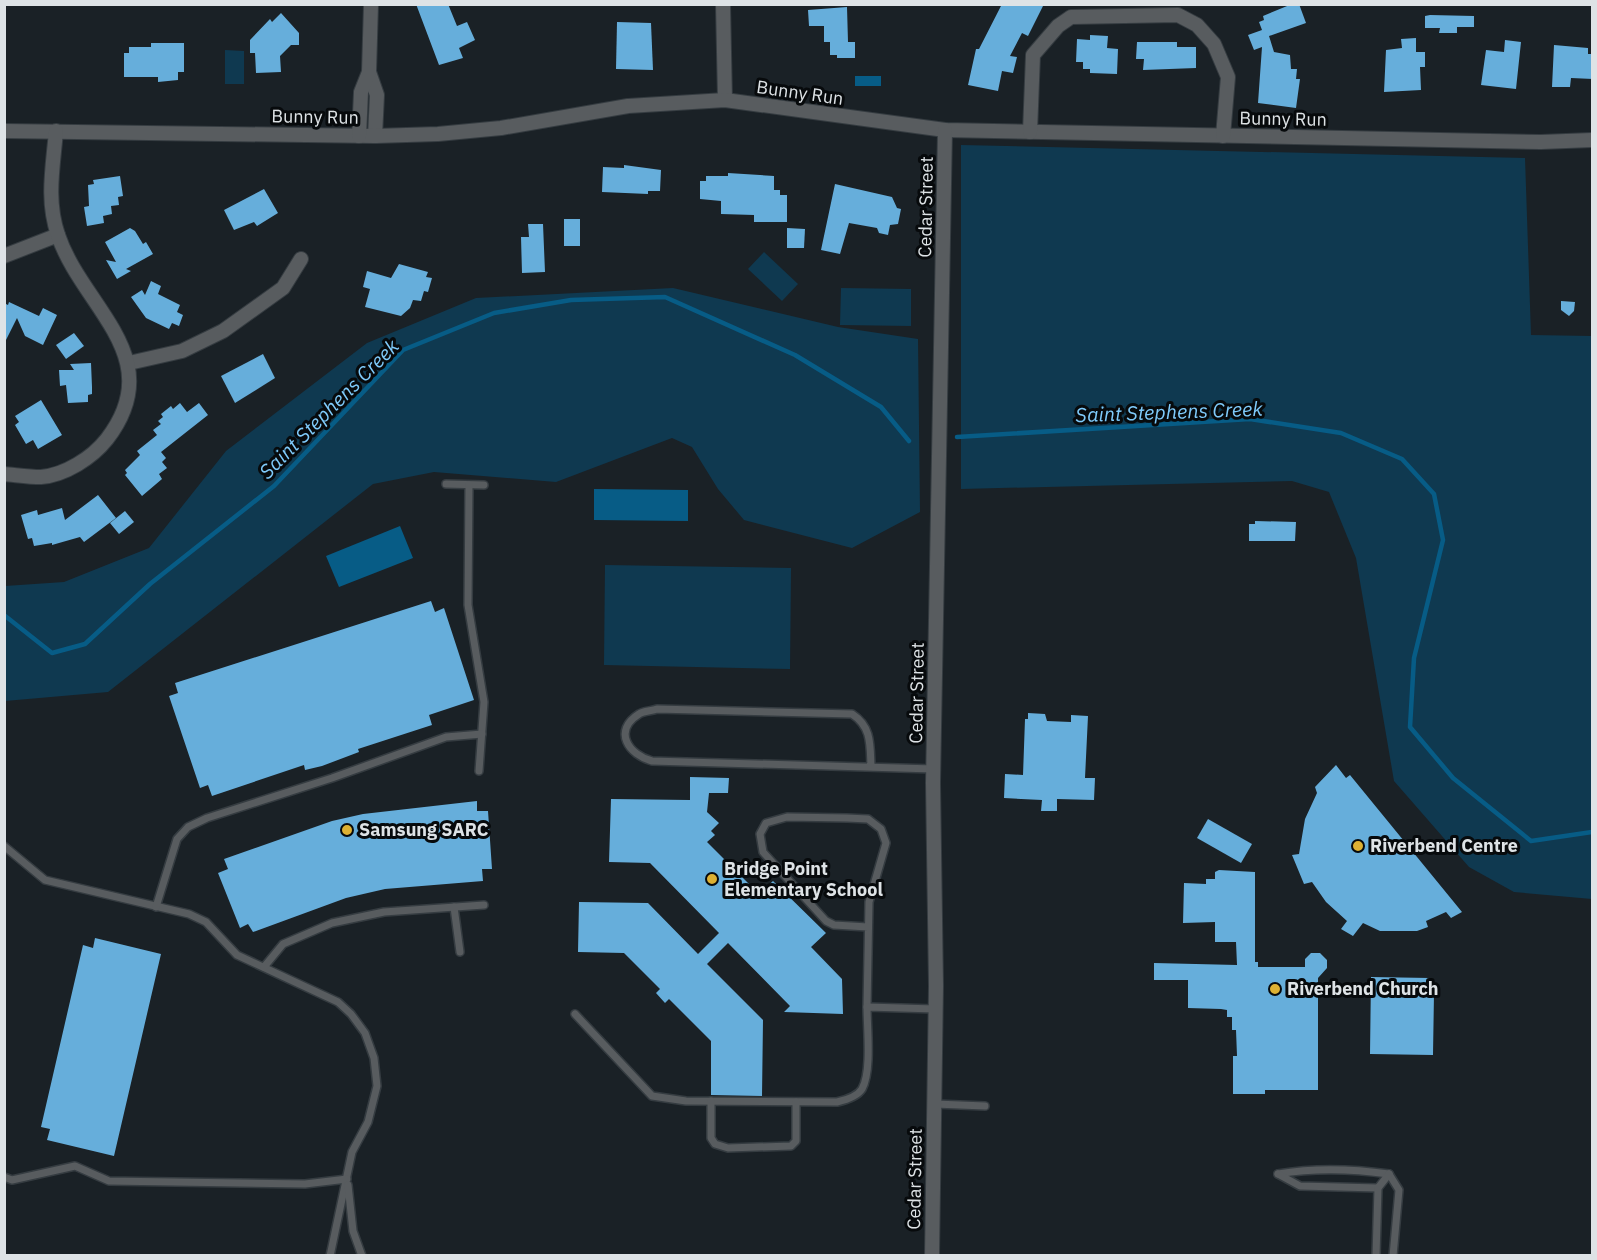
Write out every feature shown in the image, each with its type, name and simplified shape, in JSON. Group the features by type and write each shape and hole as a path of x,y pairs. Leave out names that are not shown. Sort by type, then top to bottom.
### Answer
{"street":[{"path":"359,136 361,92 369,72 371,4"},
{"path":"723,4 725,100"},
{"path":"1030,132 1033,55 1058,26 1071,17 1178,15 1197,25 1214,44 1228,77 1224,136"},
{"path":"369,72 377,95 375,136"},
{"name":"Bunny Run","path":"4,131 359,136 438,134 501,128 628,106 725,100 945,130 1541,142 1593,140"},
{"name":"Cedar Street","path":"932,1256 935,1104 934,769 945,130"},
{"path":"4,474 42,477 81,462 100,448 119,421 128,392 129,363 120,341 58,235 50,204 56,131"},
{"path":"4,256 58,235"},
{"path":"129,363 182,351 223,331 283,288 301,259"}],"lane":[{"path":"446,484 484,485"},
{"path":"469,485 468,605 483,681 484,702 480,771"},
{"path":"871,767 870,736 864,721 852,714 657,709 639,713 629,724 625,735 628,749 639,757 652,761 934,769"},
{"path":"156,908 177,839 188,827 207,818 332,778 446,737 482,734"},
{"path":"575,1014 652,1096 666,1100 711,1101 837,1102 850,1099 862,1090 867,1075 869,902 886,843 881,829 868,819 787,817 766,824 760,834 763,852 826,921 834,925 868,927"},
{"path":"4,846 45,880 189,914 206,922 237,955 338,1002 351,1014 364,1033 374,1058 377,1086 368,1122 352,1152 330,1256"},
{"path":"264,967 283,944 332,923 362,915 484,904"},
{"path":"454,907 460,952"},
{"path":"867,1007 935,1009"},
{"path":"711,1101 711,1138 715,1144 728,1148 791,1146 796,1141 796,1102"},
{"path":"935,1104 985,1106"},
{"path":"4,1177 12,1180 75,1166 109,1181 305,1184 347,1179"},
{"path":"1378,1188 1300,1186 1278,1174 1296,1171 1355,1171 1389,1174"},
{"path":"1376,1256 1378,1188 1389,1174"},
{"path":"1389,1174 1399,1190 1393,1256"},
{"path":"347,1179 353,1231 362,1256"}],"shaded area":[{"path":"225,50 244,51 244,84 225,84"},
{"path":"855,76 881,76 881,86 855,86"},
{"path":"961,145 1525,158 1531,335 1592,336 1592,899 1514,892 1469,867 1394,781 1356,558 1329,492 1292,481 961,489"},
{"path":"764,252 798,284 782,301 748,269"},
{"path":"673,288 838,327 918,339 920,512 852,548 744,520 718,489 692,447 672,438 556,482 434,472 373,484 108,692 5,701 5,586 64,582 149,548 226,451 367,343 476,298"},
{"path":"841,288 911,289 911,326 840,325"},
{"path":"594,489 688,490 688,521 594,520"},
{"path":"400,526 413,558 339,587 326,556"},
{"path":"605,565 791,568 790,669 604,665"}],"building":[{"path":"416,4 448,4 457,26 467,22 475,40 459,48 463,58 439,65"},
{"path":"1002,4 1044,4 1028,36 1022,33 1010,56 1017,57 1013,73 1002,71 998,91 968,85 976,49 979,49"},
{"path":"1292,4 1299,4 1306,23 1269,36 1274,52 1290,55 1291,69 1297,69 1296,79 1300,79 1296,108 1258,103 1262,47 1254,50 1248,35 1262,30 1259,22 1264,20 1263,16"},
{"path":"847,7 848,42 855,42 855,58 837,58 837,55 830,55 830,42 824,42 824,26 809,26 808,10"},
{"path":"281,13 299,33 299,45 291,45 280,56 281,72 256,73 255,53 250,53 250,40 270,19 272,22"},
{"path":"1425,16 1474,16 1474,27 1457,27 1457,33 1439,33 1440,28 1425,28"},
{"path":"617,22 651,23 653,70 616,69"},
{"path":"1090,35 1108,36 1107,48 1118,49 1117,74 1090,73 1090,69 1083,69 1083,62 1076,62 1077,39 1090,40"},
{"path":"1416,38 1416,52 1425,52 1425,67 1420,67 1421,90 1384,92 1386,50 1402,48 1401,39"},
{"path":"1505,40 1521,42 1516,89 1481,85 1486,50 1504,52"},
{"path":"1137,42 1177,42 1177,47 1196,47 1196,68 1143,70 1144,59 1136,59"},
{"path":"151,43 184,43 184,72 178,72 178,80 158,82 158,77 124,77 124,53 129,53 129,47 151,47"},
{"path":"1554,45 1588,48 1588,54 1593,54 1593,79 1571,78 1570,87 1552,87"},
{"path":"624,165 661,170 660,191 648,191 648,194 602,192 603,167 624,168"},
{"path":"728,173 774,176 774,190 780,190 780,195 787,195 787,222 754,222 754,215 721,214 721,201 700,199 700,181 706,181 706,176 728,176"},
{"path":"120,176 123,196 118,197 119,205 111,206 112,214 103,216 104,223 87,226 84,207 89,206 88,185 94,184 93,180"},
{"path":"835,184 892,197 897,208 901,209 898,224 890,225 888,235 879,233 877,228 849,223 840,254 821,250"},
{"path":"264,189 278,213 257,226 254,222 234,230 224,210"},
{"path":"564,219 580,219 580,246 564,246"},
{"path":"528,224 543,224 545,272 522,273 521,237 529,237"},
{"path":"130,228 135,231 143,244 146,242 153,254 126,269 131,271 117,279 106,260 116,262 105,242"},
{"path":"787,228 805,229 804,248 787,248"},
{"path":"399,264 428,272 426,277 432,278 428,292 424,291 421,301 413,300 410,308 401,316 365,307 370,289 363,287 367,271 391,278"},
{"path":"151,281 161,286 158,294 180,305 177,312 183,315 179,326 172,323 169,329 146,318 131,297 142,290 145,295"},
{"path":"1561,301 1575,302 1574,311 1569,316 1561,310"},
{"path":"9,302 39,316 43,308 57,315 43,345 25,336 17,318 4,344 4,303 8,305"},
{"path":"74,333 84,346 66,359 56,345"},
{"path":"263,354 275,378 235,403 221,376"},
{"path":"91,363 92,394 88,395 88,402 68,403 66,385 60,386 59,370 74,370 70,364"},
{"path":"41,400 62,435 38,449 33,440 26,444 15,425 19,422 15,416"},
{"path":"180,403 187,412 199,403 208,415 161,452 166,458 162,462 167,468 159,474 162,479 142,496 125,475 127,473 125,470 140,455 137,451 157,435 153,430 161,424 158,421 163,417 161,414 171,406 173,409"},
{"path":"98,495 116,518 84,542 80,537 52,545 52,543 34,546 32,538 28,539 21,515 37,510 38,515 62,508 65,520"},
{"path":"125,511 134,522 119,534 110,523"},
{"path":"1255,521 1296,522 1295,541 1249,541 1249,524 1255,524"},
{"path":"431,601 435,612 444,608 474,700 429,715 432,725 358,749 359,752 322,766 305,770 304,765 212,796 208,785 200,788 169,696 178,693 175,683"},
{"path":"1028,713 1045,714 1047,721 1071,722 1071,715 1088,716 1085,778 1095,778 1094,800 1057,799 1057,811 1041,811 1042,800 1004,798 1005,774 1023,775 1025,719 1028,719"},
{"name":"Riverbend Centre","path":"1336,765 1346,778 1350,775 1462,912 1451,918 1446,912 1426,921 1428,927 1417,931 1380,931 1363,923 1353,936 1341,929 1347,921 1326,902 1312,882 1304,884 1292,855 1299,854 1305,819 1317,793 1315,787"},
{"path":"690,777 729,778 728,793 709,793 707,812 719,823 711,831 715,835 707,842 759,894 773,881 826,933 811,947 842,979 843,1014 784,1012 790,1006 728,943 707,964 763,1020 762,1096 711,1095 711,1041 669,999 665,1003 656,993 660,989 624,953 578,952 579,902 648,903 698,954 719,933 650,863 609,862 611,799 690,800"},
{"path":"477,801 477,811 488,811 492,869 482,869 483,881 385,889 346,898 253,932 248,924 240,928 218,873 228,869 224,859 332,821 363,814"},
{"path":"1208,819 1252,844 1241,863 1197,838"},
{"name":"Riverbend Church","path":"1219,870 1255,872 1255,962 1258,962 1258,967 1305,967 1305,959 1311,953 1320,953 1327,960 1327,968 1318,978 1318,1090 1265,1090 1265,1094 1233,1094 1233,1056 1237,1056 1236,1030 1232,1030 1232,1017 1227,1017 1227,1010 1188,1008 1188,980 1154,980 1154,963 1237,965 1236,942 1215,942 1215,922 1183,923 1184,883 1206,884 1206,879 1215,879 1215,872"},
{"path":"95,938 161,954 114,1156 47,1140 50,1129 41,1127 83,945 93,948"},
{"path":"1371,977 1430,978 1430,993 1434,993 1433,1055 1370,1054"}],"waterway":[{"name":"Saint Stephens Creek","path":"4,615 52,653 85,644 150,584 274,486 403,350 494,313 571,300 665,297 795,355 881,407 909,441"},
{"name":"Saint Stephens Creek","path":"957,437 1250,419 1341,433 1402,459 1434,494 1443,540 1414,658 1410,727 1453,778 1531,841 1592,832"}],"place":[{"name":"Samsung SARC","path":"347,830"},
{"name":"Riverbend Centre","path":"1358,846"},
{"name":"Bridge Point Elementary School","path":"712,879"},
{"name":"Riverbend Church","path":"1275,989"}]}
